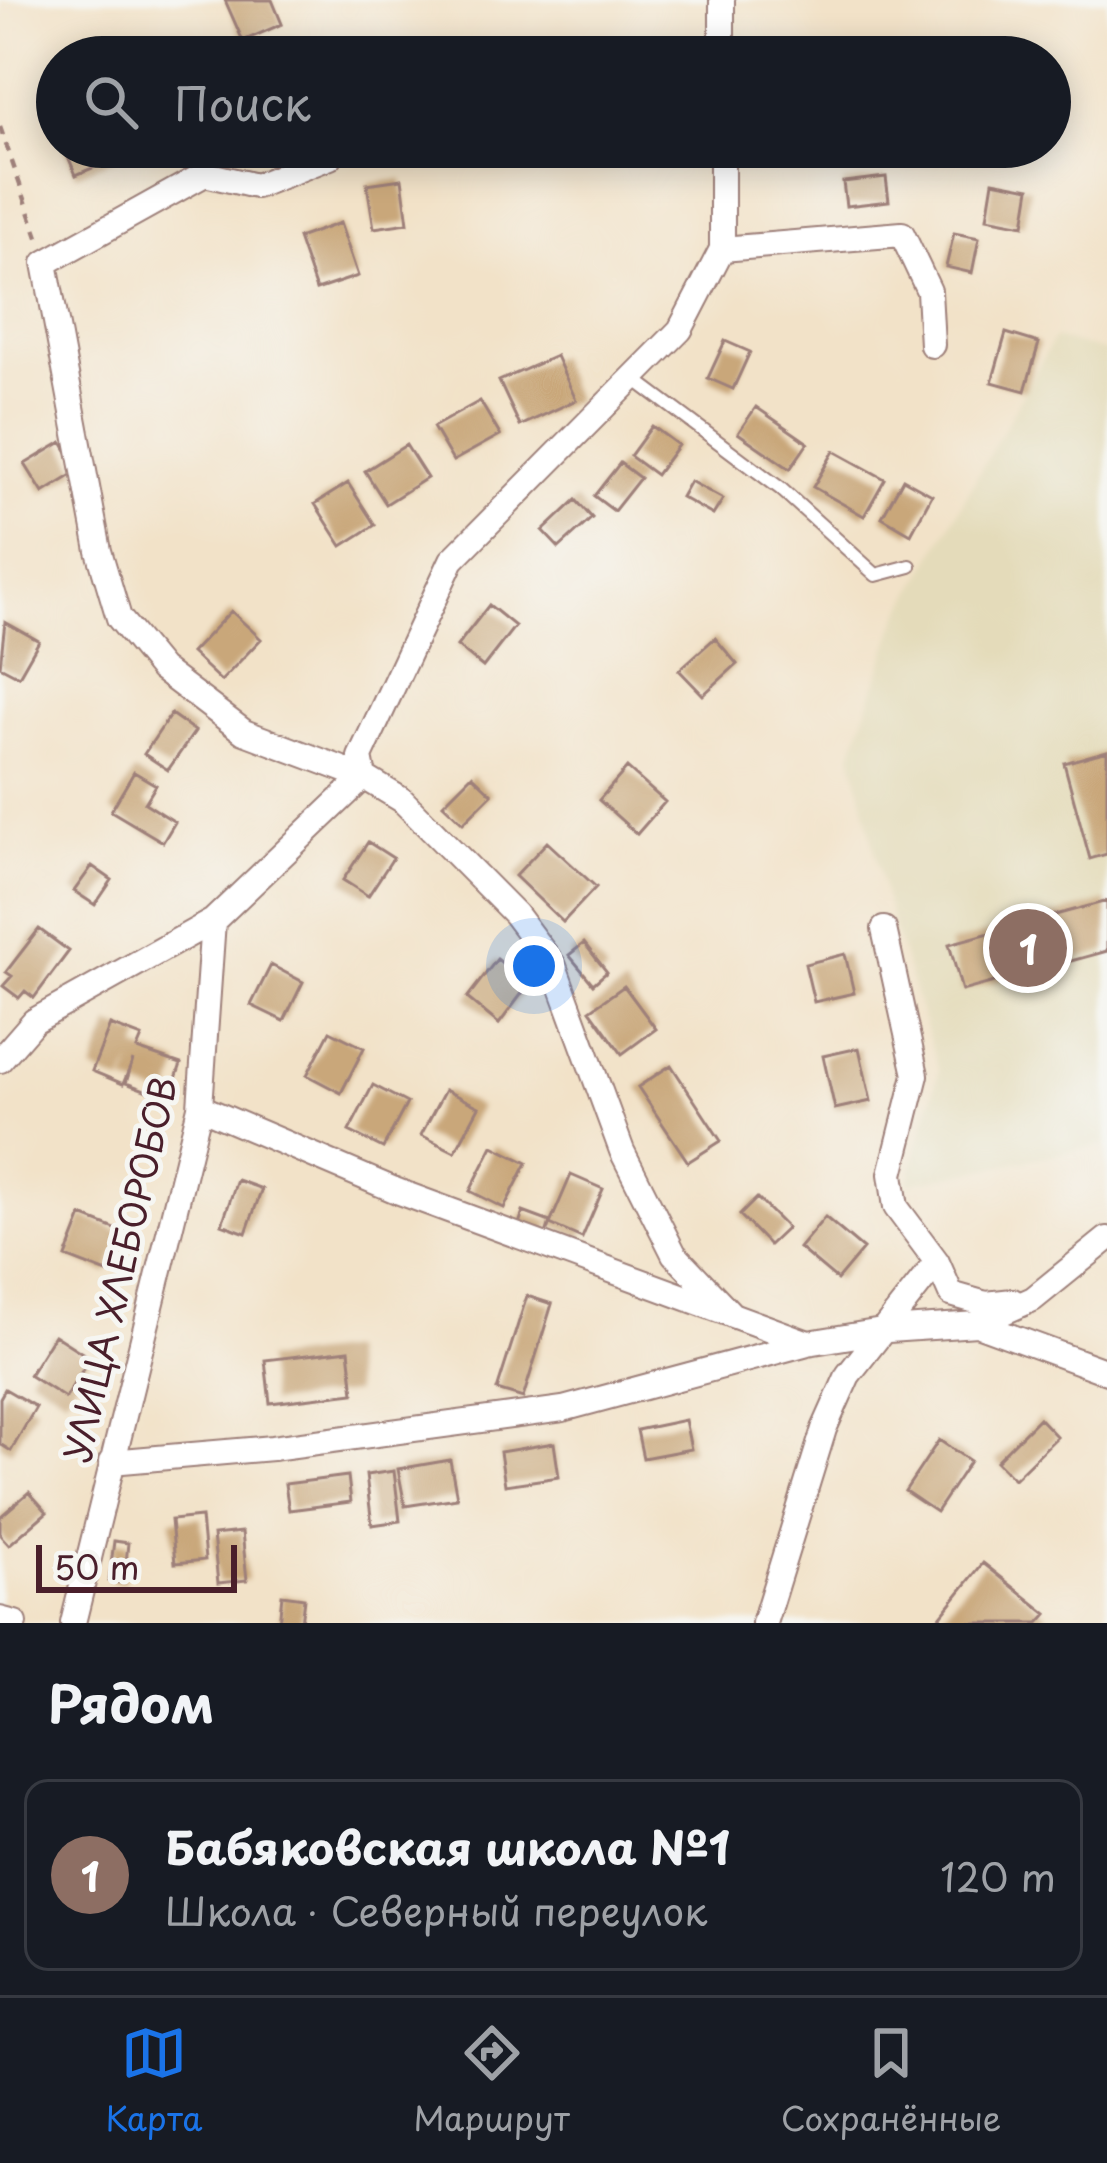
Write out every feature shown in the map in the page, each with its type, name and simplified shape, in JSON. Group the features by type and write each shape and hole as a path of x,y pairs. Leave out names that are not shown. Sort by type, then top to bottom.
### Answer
{"street":[{"path":"722,0 722,36"},
{"path":"302,168 256,186 205,174 46,263 99,551 119,618 160,669 244,732 364,777 401,800 514,914 554,966 622,1151 674,1254 732,1315"},
{"path":"364,777 360,757 452,560 680,330 722,249 722,168"},
{"path":"722,249 902,234 929,291 932,345"},
{"path":"0,1060 34,1021 213,921 364,777"},
{"name":"УЛИЦА ХЛЕБОРОБОВ","path":"73,1623 200,1107 213,921"},
{"path":"884,929 916,1075 891,1174 896,1208 937,1262 951,1294 986,1304 1033,1299"},
{"path":"200,1107 397,1192 808,1343"},
{"path":"111,1462 272,1448 563,1409 808,1343 888,1330 977,1324 1033,1299 1107,1239"},
{"path":"764,1623 824,1429 848,1375 937,1262"},
{"path":"977,1324 1107,1372"},
{"path":"0,1619 15,1623"}],"lane":[{"path":"633,378 781,489 876,575 910,566"}],"path":[{"path":"0,127 46,263"}],"shaded area":[{"path":"1054,338 1107,352 1107,1144 908,1184 939,1071 887,905 852,753 898,619"}],"building":[{"path":"225,0 272,0 282,24 254,36 241,36"},
{"path":"886,177 889,201 846,206 843,182"},
{"path":"402,179 408,223 374,228 367,184"},
{"path":"993,181 1030,188 1024,225 987,218"},
{"path":"340,223 358,276 316,290 298,238"},
{"path":"954,233 979,238 972,273 946,267"},
{"path":"1006,333 1039,343 1025,391 992,382"},
{"path":"725,341 750,352 733,389 708,378"},
{"path":"556,356 576,400 520,426 499,381"},
{"path":"480,401 500,435 453,461 433,427"},
{"path":"756,407 808,443 790,469 738,433"},
{"path":"652,426 678,445 656,475 630,456"},
{"path":"62,442 79,471 43,493 25,464"},
{"path":"406,445 427,478 386,504 365,471"},
{"path":"834,451 885,479 864,516 813,487"},
{"path":"620,463 640,478 614,511 594,496"},
{"path":"903,479 932,495 911,534 882,517"},
{"path":"690,481 723,499 713,515 681,497"},
{"path":"348,483 375,525 342,546 315,504"},
{"path":"576,500 592,518 559,548 543,531"},
{"path":"489,605 515,626 483,667 457,646"},
{"path":"231,611 261,639 221,681 191,653"},
{"path":"5,622 39,641 19,676 0,666"},
{"path":"715,638 737,664 703,695 679,670"},
{"path":"171,714 195,731 168,770 144,754"},
{"path":"1107,751 1107,854 1090,859 1064,763"},
{"path":"627,768 665,802 637,834 599,800"},
{"path":"134,772 156,785 145,803 175,822 163,842 111,811"},
{"path":"472,775 492,794 463,823 443,804"},
{"path":"368,842 393,858 368,896 343,880"},
{"path":"547,842 596,887 563,922 515,876"},
{"path":"92,866 112,880 95,905 74,891"},
{"path":"1107,901 1107,951 962,991 949,944"},
{"path":"39,929 69,951 34,998 25,991 19,998 3,986 12,976 6,972"},
{"path":"584,943 607,972 593,984 569,955"},
{"path":"845,954 854,993 814,1002 805,964"},
{"path":"497,959 529,984 499,1024 467,998"},
{"path":"271,965 303,982 284,1021 251,1005"},
{"path":"624,986 656,1029 622,1054 590,1010"},
{"path":"110,1025 142,1037 137,1049 181,1064 169,1099 126,1083 133,1060 123,1084 92,1071"},
{"path":"330,1031 364,1048 341,1093 307,1075"},
{"path":"859,1048 871,1101 835,1109 823,1056"},
{"path":"671,1065 721,1141 688,1162 638,1087"},
{"path":"373,1085 407,1103 383,1148 349,1131"},
{"path":"445,1090 479,1107 455,1152 421,1135"},
{"path":"493,1146 527,1163 504,1208 470,1191"},
{"path":"571,1175 603,1189 582,1238 550,1224"},
{"path":"237,1180 262,1189 246,1233 222,1224"},
{"path":"757,1198 787,1228 769,1245 740,1215"},
{"path":"523,1212 550,1222 545,1237 518,1227"},
{"path":"82,1216 123,1232 107,1273 66,1257"},
{"path":"825,1217 863,1249 837,1280 799,1248"},
{"path":"527,1296 552,1304 523,1398 497,1390"},
{"path":"54,1335 90,1358 65,1398 29,1375"},
{"path":"349,1350 354,1393 270,1403 265,1360"},
{"path":"5,1389 36,1407 11,1451 0,1444 0,1398"},
{"path":"1039,1418 1057,1437 1014,1479 996,1461"},
{"path":"685,1420 691,1449 643,1458 637,1430"},
{"path":"939,1440 970,1461 936,1512 905,1491"},
{"path":"554,1443 559,1477 505,1485 500,1452"},
{"path":"450,1460 457,1498 405,1506 398,1469"},
{"path":"394,1471 400,1521 372,1525 366,1475"},
{"path":"348,1476 351,1502 289,1510 285,1484"},
{"path":"29,1492 47,1512 9,1545 0,1535 0,1517"},
{"path":"201,1517 205,1560 175,1563 171,1520"},
{"path":"242,1532 247,1580 218,1583 213,1535"},
{"path":"114,1541 128,1543 124,1583 109,1581"},
{"path":"983,1563 1047,1614 1039,1623 935,1623"},
{"path":"282,1595 304,1598 301,1623 279,1623"}],"place":[{"name":"Бабяковская школа №1","path":"1028,948"}]}
